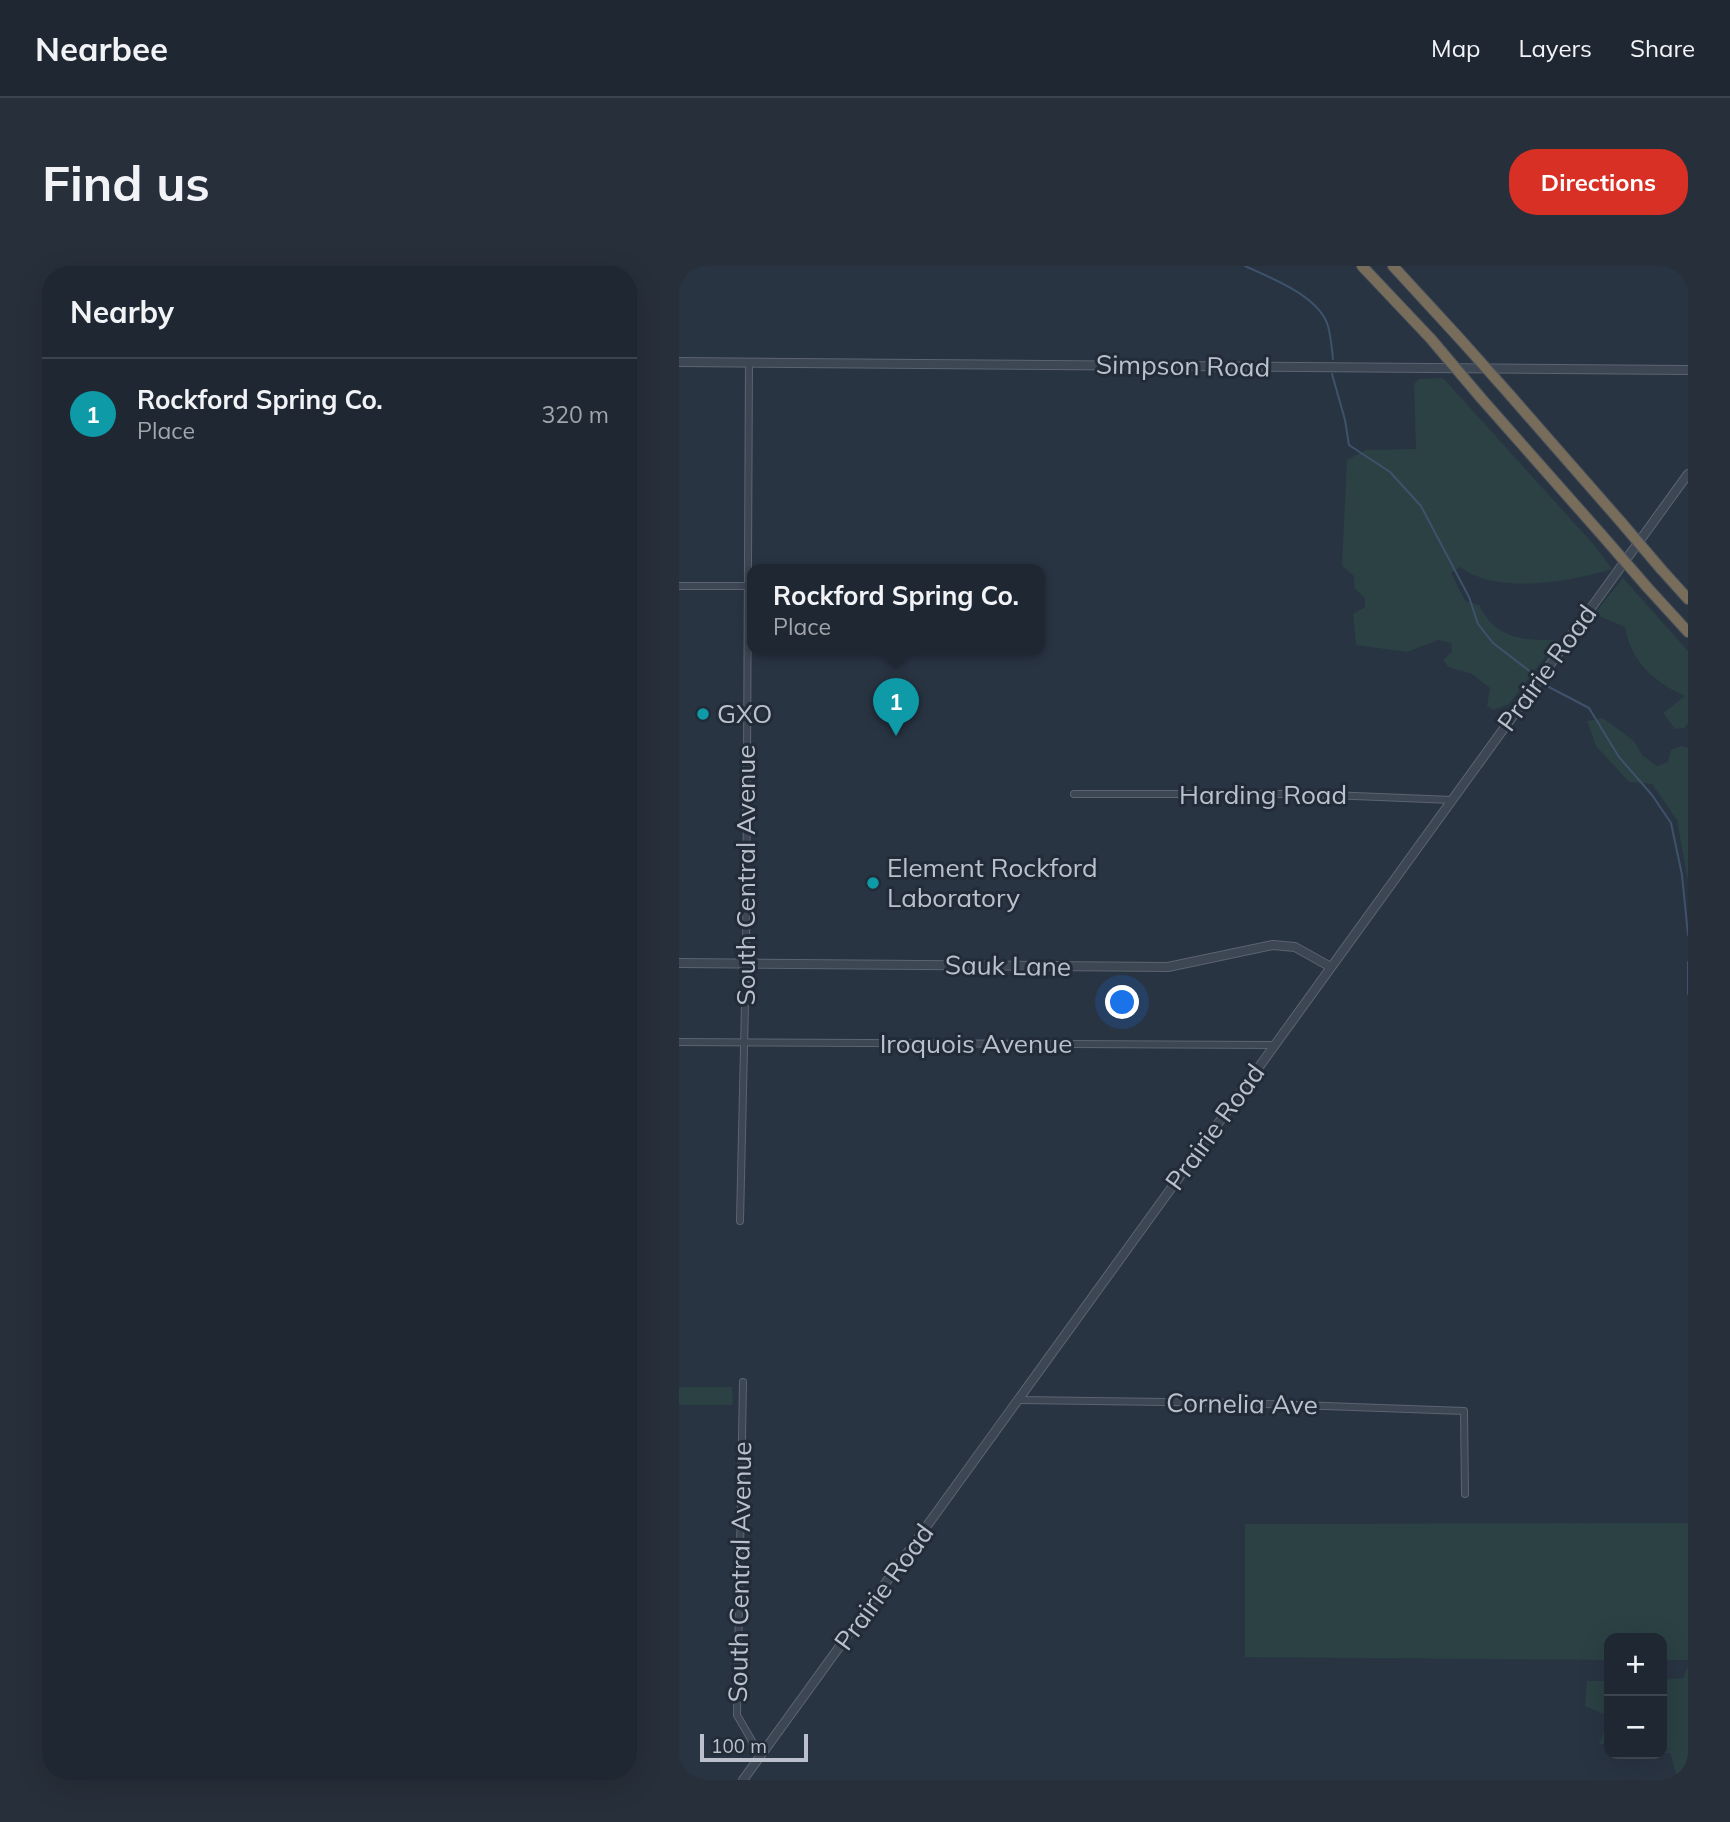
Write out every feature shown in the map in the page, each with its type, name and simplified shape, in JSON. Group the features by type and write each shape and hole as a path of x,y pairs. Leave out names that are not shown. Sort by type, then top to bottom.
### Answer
{"highway":[{"path":"1363,266 1431,339 1688,632"},
{"path":"1393,266 1688,599"}],"street":[{"name":"Simpson Road","path":"679,362 1688,370"},
{"name":"South Central Avenue","path":"749,362 750,564"},
{"name":"Prairie Road","path":"743,1780 1329,966 1688,474"},
{"path":"679,586 747,586"},
{"name":"South Central Avenue","path":"740,1221 749,655"},
{"name":"Harding Road","path":"1075,794 1306,793 1452,800"},
{"name":"Sauk Lane","path":"679,963 746,961 1168,967 1273,944 1296,947 1329,966"},
{"name":"Iroquois Avenue","path":"679,1042 1273,1045"},
{"name":"South Central Avenue","path":"743,1382 737,1715 760,1755"},
{"name":"Cornelia Ave","path":"1019,1400 1280,1404 1464,1411 1465,1494"}],"green space":[{"path":"1443,378 1595,546 1612,569 1575,578 1534,583 1494,581 1476,576 1460,567 1451,573 1465,601 1479,605 1486,617 1503,631 1522,638 1558,640 1509,704 1493,710 1487,706 1490,688 1472,674 1448,667 1443,660 1452,652 1451,643 1438,640 1407,652 1356,645 1353,614 1365,607 1365,598 1355,589 1354,576 1342,566 1347,460 1366,450 1416,449 1414,384 1419,379"},
{"path":"1623,578 1688,651 1688,723 1684,728 1675,729 1663,713 1685,696 1663,684 1638,661 1625,627 1594,614"},
{"path":"1603,718 1634,741 1642,755 1657,766 1668,762 1671,750 1682,746 1688,748 1688,881 1677,820 1652,784 1629,782 1596,746 1587,721"},
{"path":"679,1387 732,1387 733,1405 679,1405"},
{"path":"1688,1523 1688,1660 1667,1660 1667,1633 1604,1633 1604,1660 1245,1657 1245,1524"},
{"path":"1688,1667 1688,1780 1678,1780 1670,1753 1667,1753 1667,1680 1683,1678"},
{"path":"1587,1681 1604,1681 1604,1714 1585,1706"},
{"path":"1604,1732 1604,1744 1599,1744"}],"waterway":[{"path":"1245,266 1293,289 1315,306 1328,326 1333,359"},
{"path":"1332,374 1349,445 1390,472 1421,506 1469,597 1478,624 1493,643 1532,673"},
{"path":"1547,686 1589,708 1619,757 1652,795 1671,823 1682,875 1688,935"},
{"path":"1688,962 1688,994"}],"place":[{"name":"GXO","path":"703,714"},
{"name":"Rockford Spring Co.","path":"896,736"},
{"name":"Element Rockford Laboratory","path":"873,883"}]}
